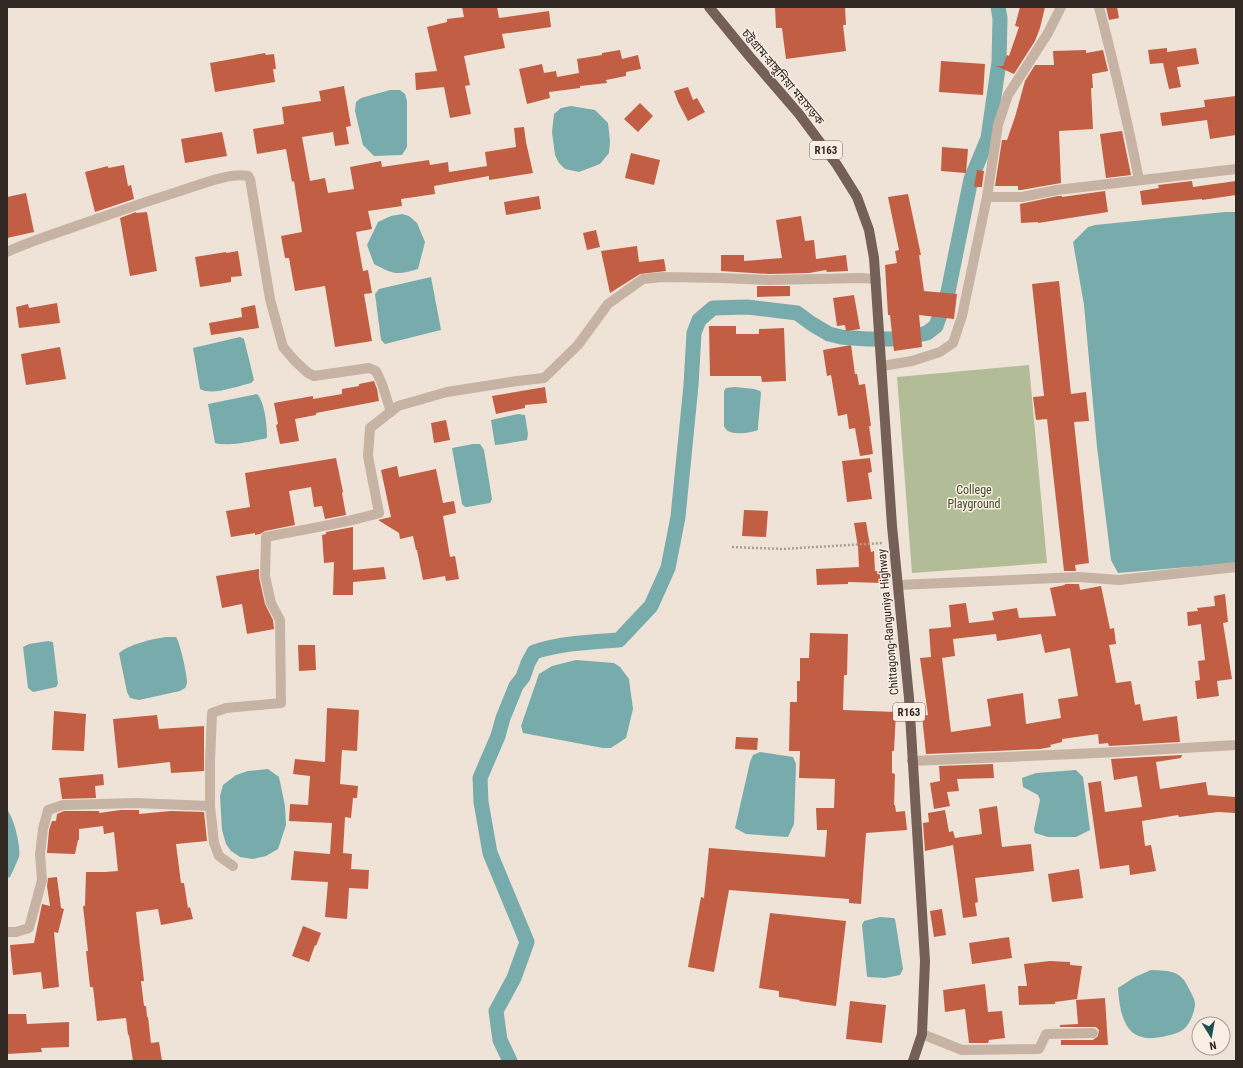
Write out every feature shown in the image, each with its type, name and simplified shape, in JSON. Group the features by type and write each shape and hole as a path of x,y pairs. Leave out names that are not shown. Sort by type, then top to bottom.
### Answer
{"main road":[{"name":"চট্টগ্রাম-রাঙ্গুনিয়া মহাসড়ক","path":"709,7 799,114 837,165 857,197 869,230 874,258 880,322"},
{"name":"Chittagong-Ranguniya Highway","path":"880,322 882,384 894,542 909,698 925,961 922,1034 913,1061"}],"street":[{"path":"882,364 912,360 940,352 953,343 962,316 987,197 998,125 1008,95 1048,33 1061,7"},
{"path":"1099,7 1121,94 1139,180"},
{"path":"987,197 1022,197 1057,190 1236,170"},
{"path":"7,252 27,243 193,187 233,176 248,176 250,179 270,299 283,347 295,361 308,373 314,376 369,368 376,371 391,412"},
{"path":"234,866 219,856 214,843 210,806 212,713 226,708 281,703 280,620 271,603 265,576 266,537 353,521 379,513 368,456 370,428 398,406 447,392 544,378 578,345 608,304 643,279 876,279"},
{"path":"898,585 1079,576 1119,580 1236,567"},
{"path":"912,761 1236,745"},
{"path":"7,932 16,932 29,928 42,880 40,854 43,829 48,810 63,806 136,803 210,806"},
{"path":"922,1034 962,1050 1038,1049 1046,1034 1092,1033"}],"path":[{"path":"732,547 782,549 894,542"}],"green space":[{"name":"College Playground","path":"1029,365 1047,563 912,573 897,377"}],"water":[{"path":"390,90 400,90 405,94 407,101 407,147 402,155 374,156 363,145 355,111 356,102 361,98"},
{"path":"571,106 595,110 608,123 610,141 609,153 600,164 579,172 565,169 559,163 555,155 552,132 554,114 561,108"},
{"path":"1236,212 1236,563 1118,573 1111,560 1097,447 1084,305 1073,242 1088,227 1095,225"},
{"path":"402,214 409,216 417,223 425,242 418,269 396,273 374,264 367,245 378,222 391,216"},
{"path":"431,277 441,330 385,344 381,340 375,294 379,289"},
{"path":"240,337 244,339 254,380 251,383 218,391 205,391 200,389 193,348"},
{"path":"735,387 760,391 758,430 747,433 734,433 726,430 724,426 724,391 726,388"},
{"path":"257,394 264,409 267,438 233,444 215,443 208,404"},
{"path":"518,414 525,415 528,434 527,440 495,445 491,420"},
{"path":"480,444 484,450 492,499 490,503 465,507 462,504 452,448"},
{"path":"166,637 176,637 178,640 186,673 187,684 185,688 180,691 139,700 130,698 127,692 119,653 135,645"},
{"path":"48,641 53,642 58,684 56,687 33,692 28,688 23,647 29,644"},
{"path":"576,660 614,663 620,667 629,679 633,709 626,738 611,748 603,748 523,733 521,726 539,674 552,666"},
{"path":"760,752 793,757 796,764 794,824 788,837 746,834 735,828 750,762 753,755"},
{"path":"268,769 279,777 285,806 286,825 278,849 266,856 253,859 240,857 231,851 226,844 222,830 220,796 223,785 236,775 248,771"},
{"path":"1076,770 1083,777 1090,830 1076,837 1048,837 1035,833 1034,829 1040,800 1038,795 1023,787 1022,778 1036,773"},
{"path":"7,810 12,819 18,840 19,857 10,877 7,878"},
{"path":"880,917 895,919 903,969 900,975 885,978 867,976 862,925 864,921"},
{"path":"1151,970 1169,971 1182,978 1194,998 1195,1004 1192,1016 1184,1029 1166,1036 1146,1038 1138,1036 1128,1028 1120,1005 1118,988 1135,977"}],"building":[{"path":"462,7 497,7 499,18 549,11 551,27 502,34 505,48 464,56 470,85 465,86 471,114 450,118 444,87 416,90 415,73 437,71 427,27 447,22 447,19 464,17"},
{"path":"775,7 845,7 846,25 843,25 846,51 786,59 782,28 776,28"},
{"path":"1020,7 1045,7 1035,41 1014,74 996,66 1003,66 1007,55 1009,56 1019,27 1015,26"},
{"path":"1106,7 1117,7 1119,18 1109,20"},
{"path":"1167,48 1167,52 1196,48 1199,64 1177,67 1181,87 1169,89 1163,63 1150,64 1148,50"},
{"path":"620,50 622,59 638,55 641,69 626,72 626,76 606,80 607,83 549,92 550,98 527,104 519,69 542,64 544,73 556,71 557,77 579,73 577,59 602,55 602,53"},
{"path":"1086,50 1086,53 1103,50 1108,71 1092,74 1093,88 1091,88 1093,129 1059,131 1061,183 1021,190 1018,190 1018,186 995,186 1002,140 1007,140 1025,81 1035,65 1054,65 1053,51"},
{"path":"265,53 266,55 274,54 276,69 273,69 275,82 215,92 210,63"},
{"path":"941,61 985,64 983,95 939,92"},
{"path":"344,86 351,126 346,127 349,144 335,146 333,132 302,137 310,181 325,178 328,193 354,189 350,167 381,161 382,167 429,160 430,165 448,162 449,172 487,166 485,152 516,147 514,128 524,127 533,173 489,180 489,176 434,186 435,194 401,199 402,206 368,211 372,229 356,232 363,271 368,270 372,293 364,294 372,341 335,347 325,286 295,291 289,258 285,258 281,236 302,232 294,181 292,182 286,149 257,154 253,129 284,124 282,107 321,101 319,91"},
{"path":"688,87 693,100 697,98 705,112 688,121 674,91"},
{"path":"1236,96 1236,135 1210,139 1207,120 1162,126 1160,113 1205,107 1204,100"},
{"path":"640,103 653,116 638,132 624,119"},
{"path":"1122,131 1131,175 1106,178 1100,134"},
{"path":"222,132 227,156 185,163 181,139"},
{"path":"942,147 968,149 966,173 941,171"},
{"path":"631,153 660,160 654,185 625,178"},
{"path":"124,165 128,186 131,185 134,199 95,212 85,172 108,166 108,168"},
{"path":"977,170 984,171 982,187 974,187"},
{"path":"1192,181 1193,187 1236,181 1236,195 1202,200 1142,205 1140,191 1159,188 1158,185"},
{"path":"1105,191 1108,212 1038,223 1021,223 1020,204 1058,196 1062,197"},
{"path":"26,193 34,232 7,238 7,197"},
{"path":"908,194 921,255 919,255 924,291 957,294 954,319 919,315 922,347 894,351 890,315 888,315 885,265 897,263 895,251 899,250 888,197"},
{"path":"539,196 541,209 506,215 504,202"},
{"path":"136,212 147,212 157,271 130,276 120,218"},
{"path":"801,216 805,241 814,240 816,259 846,255 848,271 827,272 826,270 809,273 769,274 721,271 721,255 744,255 744,261 782,258 776,220"},
{"path":"596,230 600,247 587,250 583,233"},
{"path":"637,246 639,262 664,259 666,271 640,274 610,293 601,251"},
{"path":"238,251 242,276 231,277 231,282 200,287 195,257"},
{"path":"1059,281 1071,394 1086,392 1089,421 1074,422 1089,563 1075,565 1076,571 1064,571 1047,419 1036,420 1033,397 1044,396 1032,284"},
{"path":"757,286 790,286 790,296 757,297"},
{"path":"854,295 860,329 846,331 845,325 837,326 833,298"},
{"path":"57,303 60,323 19,328 16,307 28,304 29,308"},
{"path":"255,305 259,328 211,335 209,323 242,317 241,308"},
{"path":"709,326 736,326 736,334 759,334 759,329 784,328 786,381 762,382 761,376 710,376"},
{"path":"851,345 855,374 857,374 859,385 865,384 871,426 869,426 873,454 860,456 855,428 849,429 847,414 838,416 831,375 827,376 823,350"},
{"path":"60,347 66,379 26,385 21,354"},
{"path":"374,381 379,401 316,413 316,415 295,419 299,441 280,444 276,425 278,424 274,403 313,396 313,399 342,394 342,389 359,386 359,384"},
{"path":"545,387 547,403 525,405 525,408 496,414 492,396"},
{"path":"446,420 450,440 434,443 431,423"},
{"path":"336,458 346,515 325,519 322,506 314,507 311,487 289,491 295,525 265,531 255,535 255,533 231,537 226,511 250,507 245,473"},
{"path":"870,458 872,472 868,473 872,499 847,502 842,461"},
{"path":"397,466 399,477 436,469 443,503 454,501 456,513 443,516 450,557 455,556 459,579 446,581 445,576 423,580 413,536 400,539 399,533 378,520 391,517 381,470"},
{"path":"744,510 768,511 766,537 742,536"},
{"path":"866,522 871,552 874,551 875,571 885,571 884,583 848,582 848,584 817,585 816,569 859,567 858,547 854,523"},
{"path":"353,527 353,570 384,567 386,579 353,582 353,595 333,595 334,562 324,563 322,535 326,534 326,532"},
{"path":"259,569 259,577 265,604 273,620 274,629 247,634 242,604 222,608 216,576"},
{"path":"1079,584 1080,590 1101,586 1110,629 1114,628 1116,644 1109,645 1116,683 1131,681 1135,705 1140,704 1143,721 1177,716 1180,742 1109,746 1108,743 1099,744 1098,734 1062,739 1062,742 1050,745 1051,747 1040,749 926,754 922,716 928,715 920,658 931,657 929,629 951,627 949,605 966,603 969,623 994,620 992,612 1017,608 1019,618 1056,616 1050,588","holes":["996,634 997,641 1041,634 1045,653 1070,648 1078,696 1058,699 1061,718 1026,724 1023,693 987,699 991,726 951,732 942,658 955,656 953,639"]},
{"path":"1225,594 1228,622 1223,623 1232,679 1217,681 1219,696 1197,699 1195,681 1200,680 1198,661 1205,660 1201,624 1188,626 1187,612 1198,611 1197,608 1215,606 1214,596"},
{"path":"810,633 848,634 847,675 844,675 843,710 896,712 894,751 892,751 892,773 895,774 894,805 896,812 905,811 907,830 866,833 861,904 849,903 849,899 729,890 714,972 688,967 701,897 704,898 709,848 825,857 827,830 817,830 816,808 834,808 835,779 799,778 800,751 789,751 790,702 797,702 797,681 800,681 800,658 809,658"},
{"path":"298,645 315,645 316,670 299,671"},
{"path":"327,708 359,710 357,751 342,750 340,784 358,786 357,798 353,798 351,818 345,817 343,853 352,854 351,869 369,870 368,889 349,888 347,919 325,917 328,882 291,880 294,851 330,854 332,823 289,821 290,804 308,805 310,776 293,774 295,759 325,762"},
{"path":"54,711 86,714 84,751 52,750"},
{"path":"157,715 159,729 204,726 204,771 171,773 170,762 118,768 113,719"},
{"path":"736,737 758,738 757,750 735,749"},
{"path":"1182,755 1181,758 1156,762 1160,789 1206,782 1208,795 1236,797 1236,813 1218,812 1179,817 1178,815 1142,821 1145,846 1151,845 1156,871 1130,875 1129,865 1100,869 1088,783 1101,781 1105,812 1142,807 1137,776 1114,780 1111,759"},
{"path":"993,764 994,778 957,779 959,791 947,792 950,806 934,809 930,783 940,781 939,766"},
{"path":"103,774 104,785 95,786 96,798 62,799 59,778"},
{"path":"997,806 1002,847 1031,844 1034,871 975,878 978,902 975,903 977,916 963,918 953,845 925,851 923,823 929,822 928,813 945,810 949,832 953,831 955,838 982,834 979,809"},
{"path":"121,810 139,810 139,814 171,811 204,812 207,841 176,844 181,883 184,883 188,908 190,907 193,919 161,925 158,909 136,912 144,981 141,981 144,1006 146,1006 151,1043 159,1042 162,1061 133,1061 126,1018 97,1021 93,987 90,987 86,951 88,951 83,906 85,906 86,872 118,871 114,832 104,834 103,826 79,829 79,840 75,854 47,853 49,830 52,821 56,821 57,814 64,811 99,811 99,813"},
{"path":"1079,869 1083,898 1052,902 1048,874"},
{"path":"57,877 61,908 64,909 58,933 54,932 59,987 43,989 41,972 13,975 10,945 34,943 42,904 50,906 47,886 48,878"},
{"path":"942,909 946,935 934,937 930,911"},
{"path":"770,913 846,921 836,1006 779,997 779,991 759,988"},
{"path":"303,926 321,933 309,962 292,956"},
{"path":"1009,937 1012,958 972,964 969,943"},
{"path":"1050,961 1070,962 1070,965 1082,966 1077,999 1055,1002 1055,1004 1019,1005 1018,986 1027,986 1024,964"},
{"path":"985,984 988,1012 1002,1011 1005,1038 989,1040 988,1043 969,1043 965,1009 945,1012 943,990"},
{"path":"1105,998 1108,1045 1061,1045 1061,1040 1093,1040 1098,1036 1099,1030 1096,1027 1060,1027 1060,1025 1078,1024 1076,1000"},
{"path":"850,1001 886,1005 882,1043 846,1039"},
{"path":"7,1014 26,1014 27,1024 69,1022 69,1047 41,1048 42,1052 7,1054"}],"waterway":[{"path":"510,1061 500,1040 496,1011 514,978 527,942 490,853 481,802 480,778 498,736 503,718 516,686 523,677 534,652 565,645 619,640 651,606 668,568 678,517 691,385 694,333 699,320 713,308 747,307 797,313 829,334 841,337 867,339 898,339 909,337 927,333 936,326 948,292 971,179 988,138 999,62 1000,18 998,7"}]}
